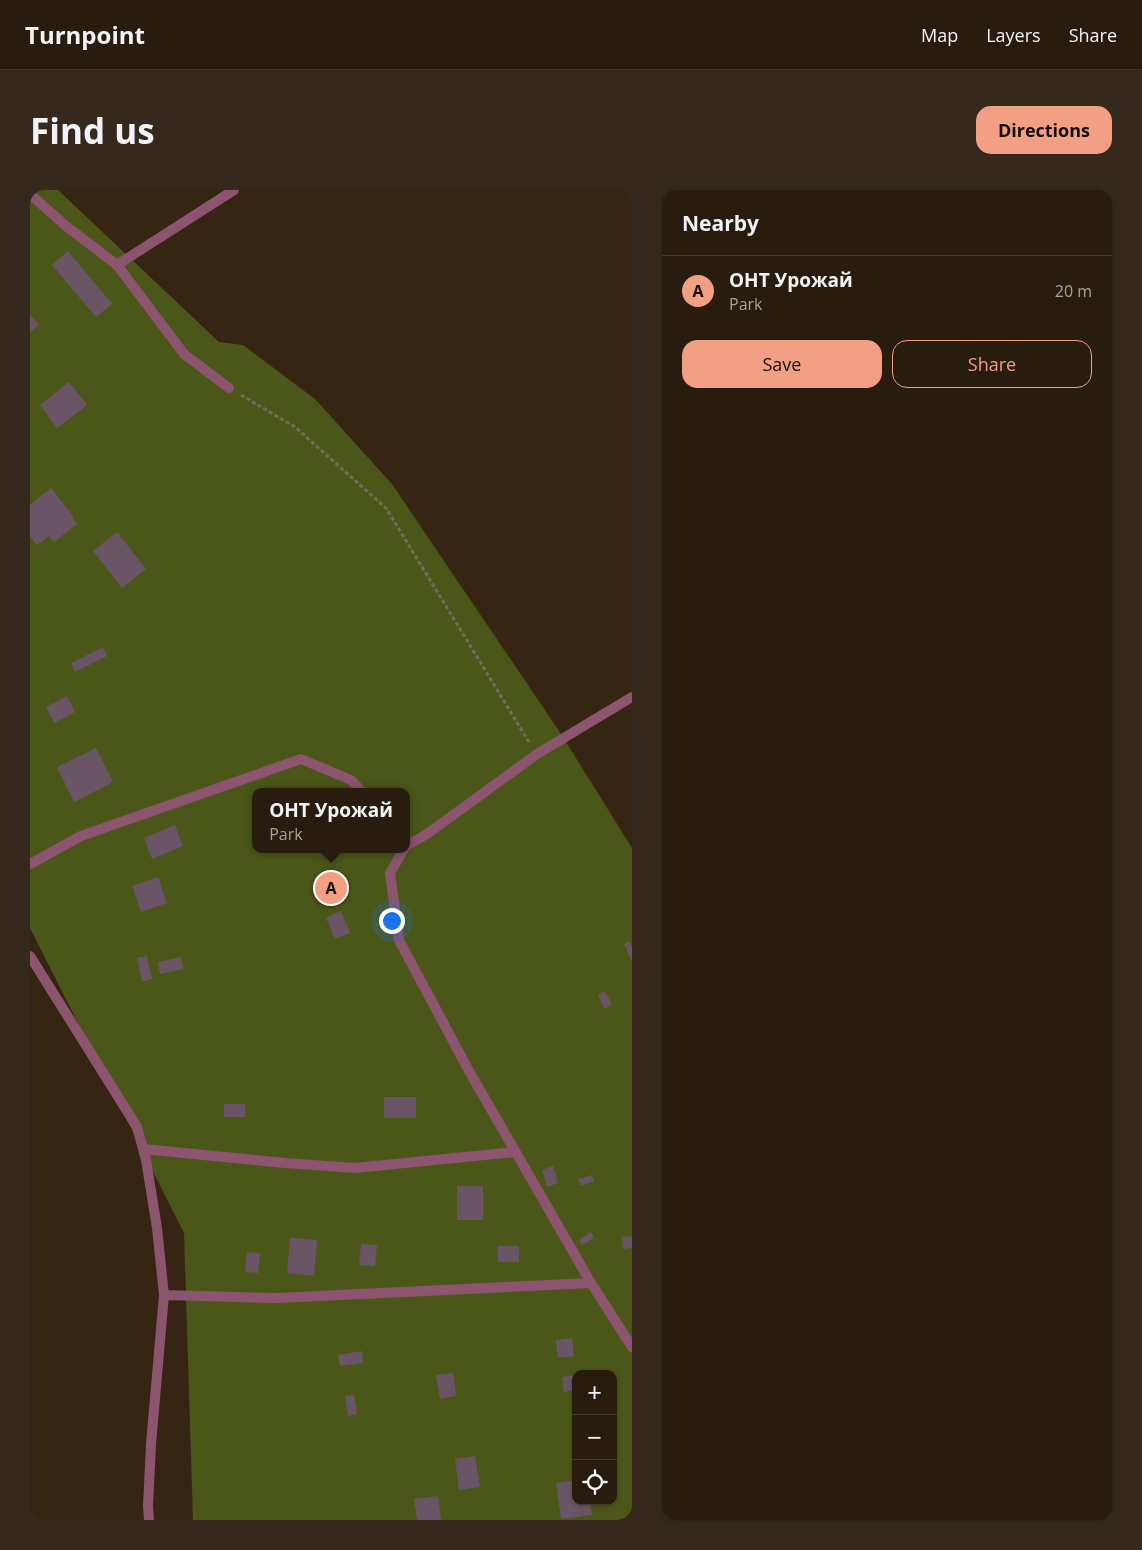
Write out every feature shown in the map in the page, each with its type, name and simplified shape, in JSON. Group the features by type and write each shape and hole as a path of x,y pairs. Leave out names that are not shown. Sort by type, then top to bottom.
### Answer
{"street":[{"path":"117,265 234,190"},
{"path":"30,194 66,226 117,265 184,354 230,388"},
{"path":"410,844 537,754 632,697"},
{"path":"30,864 81,836 301,759 351,780 358,788"},
{"path":"402,853 390,873 399,940 469,1071 591,1283 632,1347"},
{"path":"30,956 137,1127 146,1160 157,1228 164,1295 151,1444 149,1520"},
{"path":"143,1149 355,1168 516,1152"},
{"path":"164,1295 277,1298 591,1283"}],"path":[{"path":"230,388 295,427 386,508 537,754"}],"green space":[{"path":"30,190 58,190 219,342 243,345 315,399 392,484 561,734 632,848 632,1520 193,1520 184,1233 30,928"}],"building":[{"path":"68,251 112,304 96,317 52,265"},
{"path":"30,314 39,325 30,332"},
{"path":"69,382 87,405 57,428 40,405"},
{"path":"51,488 74,517 72,518 77,524 54,542 49,536 37,545 30,536 30,505"},
{"path":"117,532 146,569 122,588 93,551"},
{"path":"103,647 107,656 75,672 71,663"},
{"path":"67,696 75,712 54,723 46,707"},
{"path":"96,748 113,782 74,802 57,767"},
{"path":"175,825 183,846 152,859 144,838"},
{"path":"158,877 167,903 141,912 132,886"},
{"path":"341,911 350,933 335,939 326,918"},
{"path":"629,941 632,948 632,962 624,944"},
{"path":"147,956 152,979 142,982 137,958"},
{"path":"181,957 183,969 160,974 158,962"},
{"path":"605,991 612,1005 604,1009 598,995"},
{"path":"384,1097 416,1097 416,1118 384,1118"},
{"path":"224,1104 245,1104 246,1117 224,1117"},
{"path":"553,1166 558,1183 547,1187 542,1170"},
{"path":"592,1175 594,1181 581,1186 578,1179"},
{"path":"457,1186 483,1186 483,1220 457,1220"},
{"path":"591,1232 594,1238 582,1245 579,1240"},
{"path":"632,1236 632,1248 623,1249 622,1237"},
{"path":"290,1238 317,1240 314,1276 287,1273"},
{"path":"361,1244 377,1245 375,1266 359,1265"},
{"path":"498,1246 519,1246 519,1262 498,1262"},
{"path":"247,1252 260,1253 258,1273 245,1272"},
{"path":"572,1338 574,1356 558,1358 556,1340"},
{"path":"362,1351 363,1363 340,1366 338,1355"},
{"path":"453,1373 456,1396 440,1399 436,1375"},
{"path":"572,1376 572,1391 564,1392 562,1377"},
{"path":"354,1395 357,1414 348,1416 345,1396"},
{"path":"475,1456 480,1487 459,1490 455,1459"},
{"path":"572,1481 572,1505 591,1505 592,1515 561,1519 556,1483"},
{"path":"438,1496 441,1520 417,1520 414,1499"}],"place":[{"name":"ОНТ Урожай","path":"331,888"}]}
